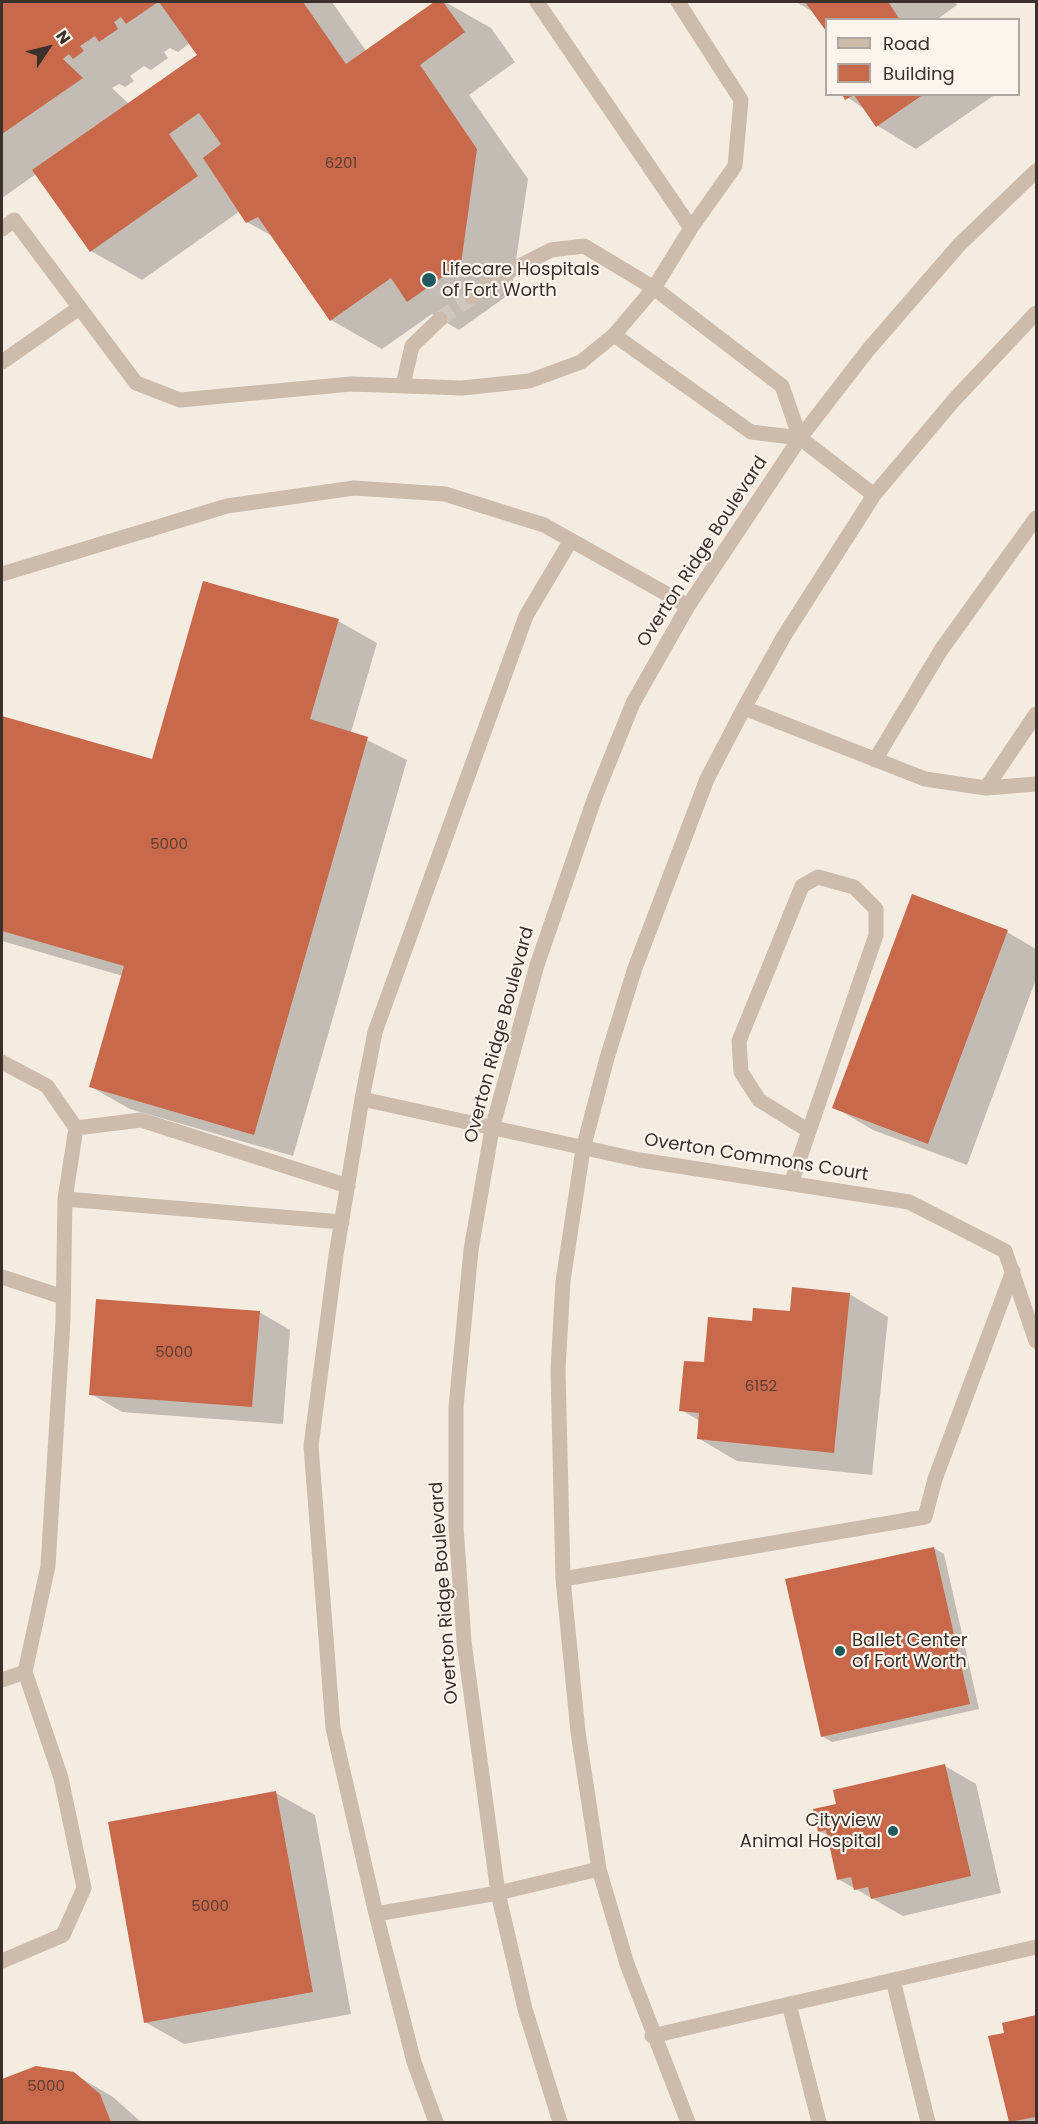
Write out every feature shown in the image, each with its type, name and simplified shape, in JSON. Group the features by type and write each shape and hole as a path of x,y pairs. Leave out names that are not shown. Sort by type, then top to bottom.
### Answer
{"street":[{"path":"537,2 691,228"},
{"path":"2,229 14,220 136,382 180,400 351,384 462,388 529,381 581,362 614,335 654,288 691,228 735,166 741,100 678,2"},
{"name":"Overton Ridge Boulevard","path":"560,2122 525,2009 498,1893 467,1666 456,1526 456,1407 471,1250 492,1129 537,964 595,797 633,703 688,606 800,438 868,350 959,245 1036,171"},
{"path":"472,297 498,277 550,250 584,246 654,288 782,386 800,438"},
{"path":"2,362 80,308"},
{"path":"688,2122 652,2036 627,1964 599,1869 578,1732 563,1579 558,1370 563,1281 583,1149 607,1058 635,968 708,779 744,708 784,636 874,495 954,400 1036,313"},
{"path":"403,385 412,346 440,319"},
{"path":"614,335 751,432 800,438 874,495"},
{"path":"2,574 226,506 354,488 445,494 544,525 688,606"},
{"path":"875,760 941,650 1036,518"},
{"path":"436,2122 414,2062 376,1914 333,1728 311,1446 342,1222 375,1032 526,616 571,540"},
{"path":"744,708 925,779 986,788 1036,784"},
{"path":"986,788 1036,714"},
{"path":"791,1184 876,935 876,909 854,887 818,877 802,886 739,1041 741,1072 759,1100 809,1131"},
{"path":"2,1062 47,1086 76,1128 65,1199 63,1297 48,1566 25,1672 61,1778 84,1888 63,1935 2,1961"},
{"name":"Overton Commons Court","path":"362,1099 583,1149 909,1202 1005,1251 1013,1271"},
{"path":"76,1128 141,1120 348,1186"},
{"path":"65,1199 342,1222"},
{"path":"563,1579 925,1517 935,1479 1013,1271"},
{"path":"1013,1271 1036,1341"},
{"path":"2,1277 63,1297"},
{"path":"2,1680 25,1672"},
{"path":"376,1914 498,1893 599,1869"},
{"path":"652,2036 1036,1947"},
{"path":"893,1980 927,2122"},
{"path":"789,2004 819,2122"}],"building":[{"path":"2,2 158,2 126,24 121,17 114,22 118,29 99,42 95,36 80,46 84,51 73,59 69,54 63,59 83,78 2,134"},
{"path":"159,2 303,2 346,64 434,2 443,2 465,32 420,65 477,149 461,264 407,302 391,278 330,321 258,217 246,223 203,158 221,144 199,113 169,134 198,176 90,252 32,170 197,55"},
{"path":"805,2 891,2 889,3 899,18 825,18 825,30"},
{"path":"855,96 921,96 876,127"},
{"path":"203,581 339,619 310,719 368,737 254,1135 89,1087 124,966 2,931 2,716 152,759"},
{"path":"912,894 1008,930 928,1144 832,1108"},
{"path":"792,1287 850,1293 834,1453 697,1439 699,1413 679,1411 684,1361 704,1362 708,1317 752,1321 753,1308 790,1311"},
{"path":"96,1299 260,1311 252,1407 89,1395"},
{"path":"934,1547 970,1704 821,1737 785,1579"},
{"name":"Cityview Animal Hospital","path":"945,1764 971,1876 871,1899 868,1887 854,1890 851,1877 837,1880 826,1830 818,1832 813,1809 836,1804 833,1790"},
{"path":"276,1791 313,1992 144,2023 108,1822"},
{"path":"1036,2015 1036,2117 1009,2122 988,2036 1004,2033 1002,2023"},
{"path":"36,2066 74,2072 100,2094 111,2122 2,2122 2,2079"}],"tunnel":[{"path":"440,319 472,297"}],"place":[{"name":"Lifecare Hospitals of Fort Worth","path":"429,280"},
{"name":"Ballet Center of Fort Worth","path":"840,1651"},
{"name":"Cityview Animal Hospital","path":"893,1831"}]}
